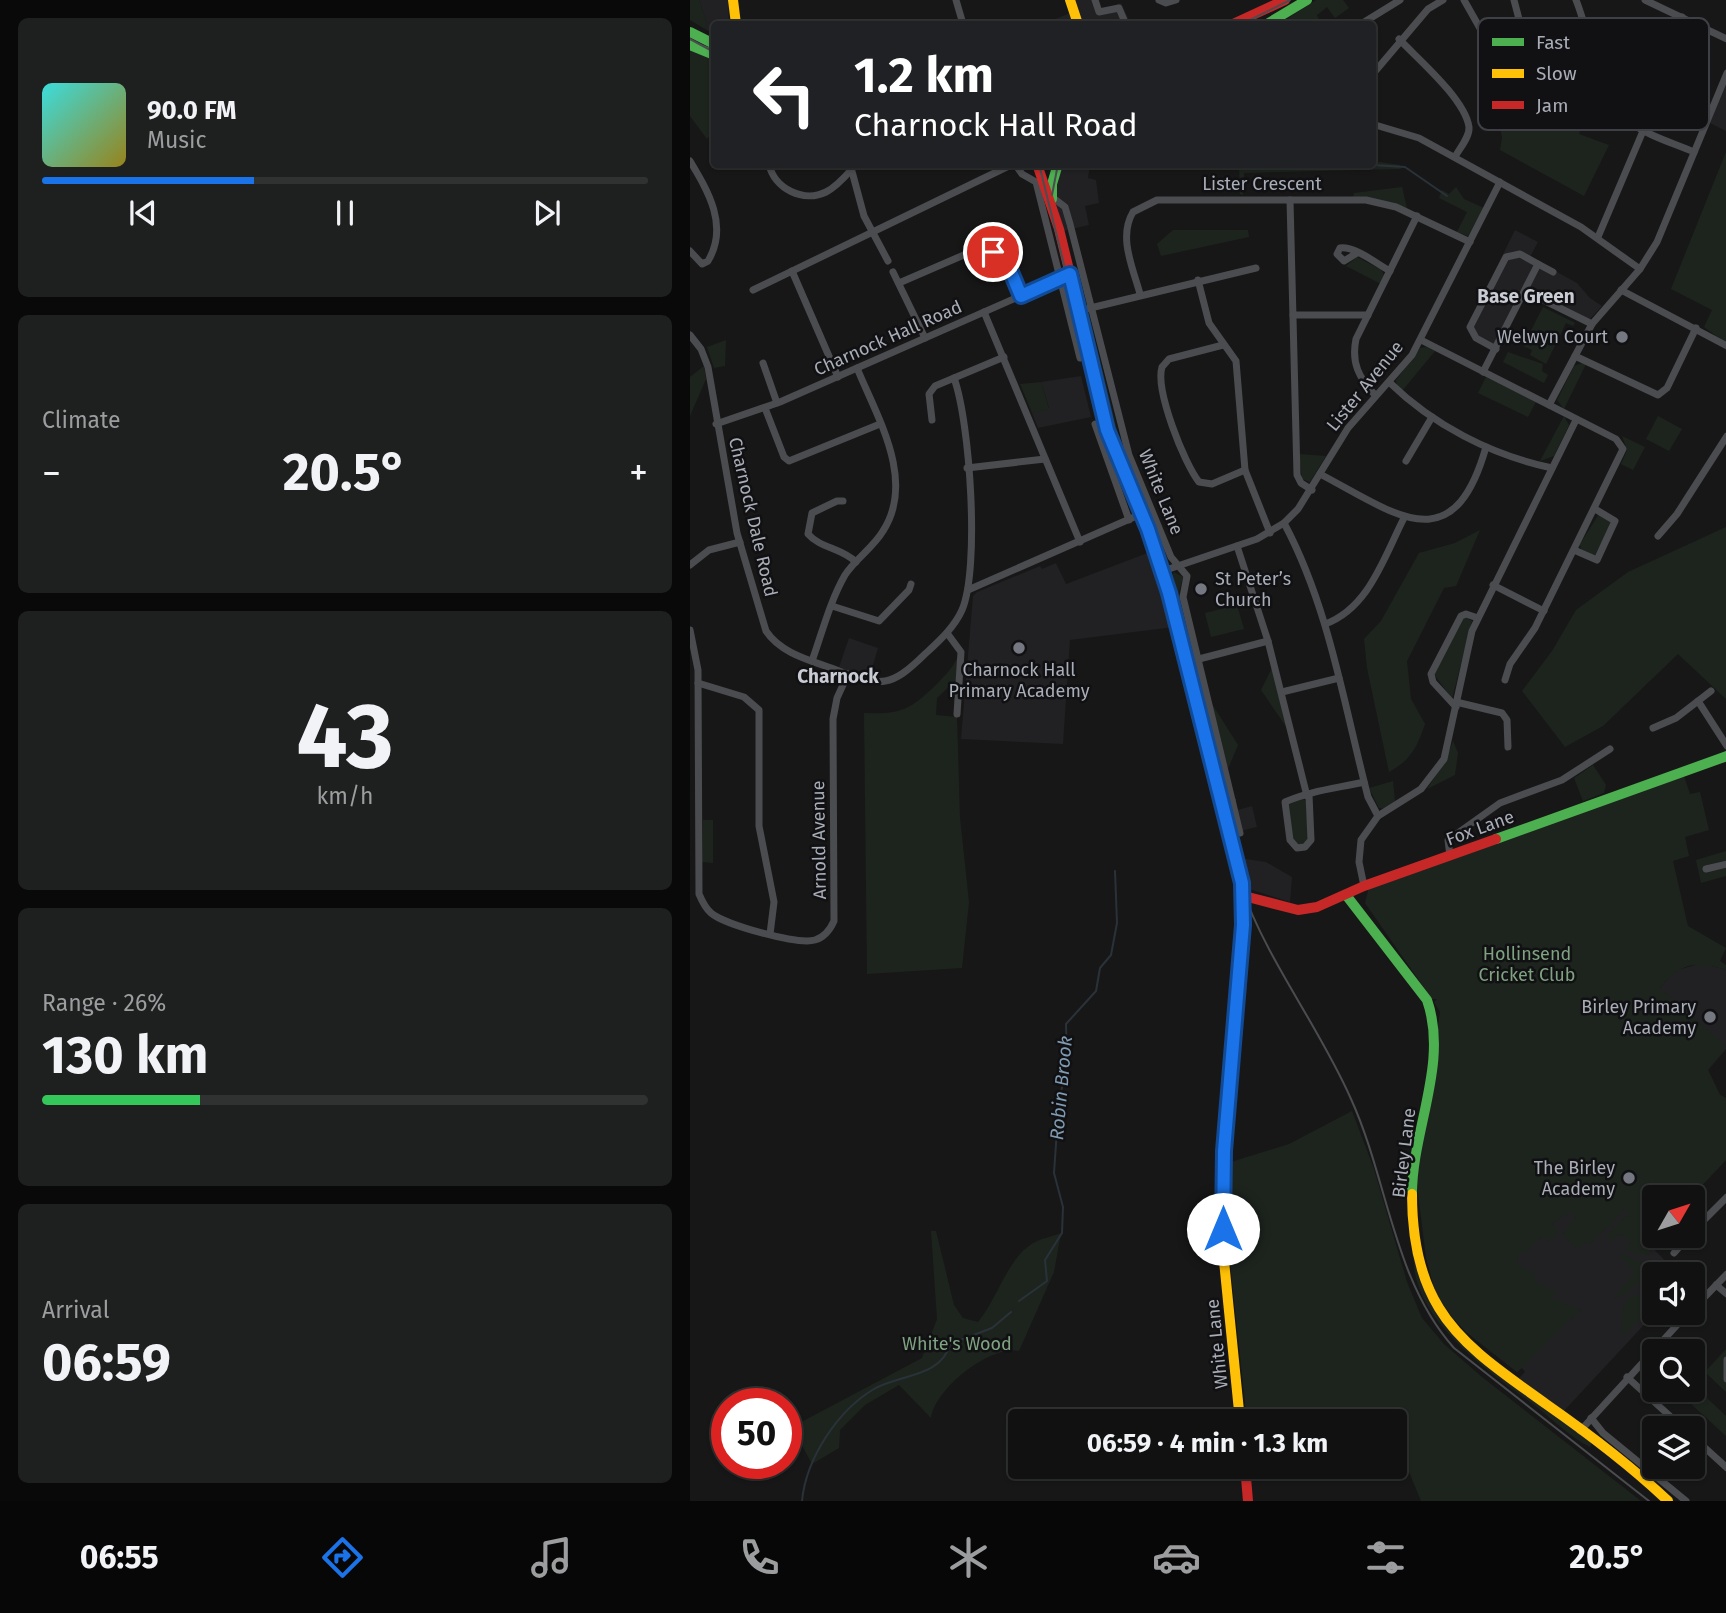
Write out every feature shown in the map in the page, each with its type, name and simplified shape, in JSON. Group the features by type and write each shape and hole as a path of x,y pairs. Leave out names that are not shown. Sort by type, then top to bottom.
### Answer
{"main road":[{"path":"733,0 736,21"},
{"path":"1070,0 1077,21"},
{"path":"1240,21 1286,0"},
{"path":"1272,21 1307,0"},
{"path":"690,32 711,42"},
{"path":"690,45 711,54"},
{"name":"White Lane","path":"1038,168 1054,214 1066,276 1078,311 1107,430 1162,571 1245,896 1222,1205 1223,1251 1240,1409"},
{"path":"1054,214 1052,184 1057,168"},
{"name":"Fox Lane","path":"1245,896 1259,897 1298,910 1324,905 1364,886 1727,756"},
{"name":"Birley Lane","path":"1346,895 1427,1000 1433,1014 1429,1080 1412,1197 1419,1247 1434,1300 1447,1319 1476,1350 1668,1501"},
{"path":"1246,1479 1248,1501"}],"street":[{"path":"956,0 963,21"},
{"path":"1095,0 1099,12 1119,8 1121,21"},
{"path":"1163,2 1176,0"},
{"path":"1366,21 1400,0"},
{"path":"1376,70 1399,39 1431,6 1443,0"},
{"path":"1464,0 1478,24"},
{"path":"1514,0 1519,18"},
{"path":"1577,0 1585,18"},
{"path":"1645,0 1682,17"},
{"path":"1709,30 1727,39"},
{"path":"1399,39 1448,92 1468,124 1467,135 1455,157"},
{"path":"1709,115 1727,73"},
{"path":"1376,125 1410,134 1455,157 1598,237 1640,269"},
{"path":"1549,405 1592,324 1640,269 1657,242 1702,130"},
{"path":"1598,237 1643,131 1693,152"},
{"path":"690,161 716,213 714,247 708,261 702,264 690,251"},
{"path":"771,168 783,187 803,196 825,193 849,168"},
{"path":"850,168 864,216 888,261"},
{"path":"753,290 1006,168"},
{"name":"White Lane","path":"1017,168 1036,182 1066,276 1080,358"},
{"name":"Lister Avenue","path":"1162,571 1237,546 1270,533 1284,523 1312,489 1348,428 1389,382 1421,340 1500,182"},
{"name":"White Lane","path":"1052,197 1065,207 1129,455 1171,557 1186,576 1183,597 1240,833"},
{"name":"Lister Crescent","path":"1140,294 1126,236 1130,217 1140,206 1157,200 1366,200 1396,207 1470,242"},
{"path":"1290,200 1297,475 1301,483 1312,489"},
{"path":"1375,395 1360,378 1354,356 1356,340 1417,216"},
{"path":"899,283 980,248 993,252 1004,260 1021,296"},
{"path":"1357,253 1390,271"},
{"path":"1496,349 1476,338 1470,327 1506,257 1520,254 1553,272"},
{"path":"1483,372 1538,264"},
{"path":"1078,311 1256,268"},
{"path":"792,271 838,377"},
{"path":"893,272 925,338"},
{"name":"Charnock Hall Road","path":"716,424 777,403 1066,276"},
{"path":"1198,280 1209,323 1236,361 1245,470 1270,533"},
{"path":"1621,290 1727,346"},
{"path":"1525,291 1592,324"},
{"path":"984,312 1080,542"},
{"path":"1293,315 1368,315"},
{"path":"1575,356 1658,395 1666,390 1696,328"},
{"name":"Charnock Dale Road","path":"690,335 705,358 740,542 766,631 783,649 873,682 897,679 947,633 961,612 968,590 972,539 965,411 954,378"},
{"path":"1421,340 1616,439 1623,449 1544,611 1531,636 1510,664 1505,680"},
{"path":"1223,345 1169,359 1162,367 1161,378 1173,426 1199,482 1212,484 1245,470"},
{"path":"932,420 929,394 935,386 1004,357"},
{"path":"764,363 777,403"},
{"path":"812,661 845,575 882,532 896,499 895,472 880,424 857,368"},
{"path":"1389,382 1432,417 1486,447 1552,468"},
{"path":"765,408 784,457 789,461 880,424"},
{"path":"1406,461 1432,417"},
{"path":"1364,886 1359,851 1366,832 1378,816 1413,796 1434,774 1450,743 1467,645 1493,585 1576,420"},
{"path":"1095,424 1129,520"},
{"path":"1658,536 1677,514 1727,436"},
{"path":"1320,474 1404,518 1428,519 1455,508 1475,484 1486,447"},
{"path":"967,468 1045,459"},
{"path":"843,501 837,500 812,513 808,534 812,539 846,553 856,562"},
{"path":"1574,550 1597,560 1615,521 1595,509"},
{"path":"968,590 1141,514"},
{"path":"1325,624 1347,613 1366,593 1404,518"},
{"path":"1284,523 1300,553 1325,624 1364,782 1378,816"},
{"path":"690,565 709,550 740,542"},
{"path":"1237,546 1268,641 1308,795 1311,840 1305,848 1297,848 1290,840 1284,804 1308,795 1364,782"},
{"path":"832,606 879,621 909,590 911,584"},
{"path":"1493,585 1544,611"},
{"path":"1478,618 1466,614 1461,616 1431,674 1433,682 1456,705 1502,713 1507,720 1508,747"},
{"name":"Arnold Avenue","path":"690,630 698,683 694,732 694,842 698,886 706,907 719,918 770,934 811,941 823,936 834,921 833,719 837,698 848,674"},
{"path":"947,633 961,652 957,714"},
{"path":"1199,659 1268,641"},
{"path":"1501,659 1510,664"},
{"path":"1282,692 1339,678"},
{"path":"698,683 744,697 759,710 759,826 774,902 770,934"},
{"path":"1653,729 1676,719 1711,691"},
{"path":"1698,701 1727,746"},
{"path":"1450,856 1448,840 1489,809 1581,770 1610,749"},
{"path":"1222,807 1230,804 1232,800"},
{"path":"1706,869 1727,864"},
{"path":"1705,1219 1727,1197"},
{"path":"1674,1253 1678,1248"},
{"path":"1705,1296 1727,1274"},
{"path":"1716,1284 1727,1294"},
{"path":"1580,1431 1677,1325"},
{"path":"1727,1360 1727,1379"},
{"path":"1627,1377 1670,1416"},
{"path":"1591,1418 1609,1438 1686,1501"},
{"path":"1705,1448 1727,1468"}],"shaded area":[{"path":"699,0 728,0 729,21 711,21 711,32 705,29 707,23"},
{"path":"1070,0 1099,0 1102,10 1121,3 1130,21 1055,21 1073,12"},
{"path":"1726,73 1726,131 1709,122 1709,114"},
{"path":"1058,168 1090,168 1088,178 1096,180 1099,203 1085,206 1089,225 1059,232 1054,214"},
{"path":"1515,230 1538,242 1530,257 1577,283 1590,298 1602,306 1588,321 1527,291 1494,346 1475,336 1468,325"},
{"path":"1081,376 1091,417 1038,428 1032,413 1049,408 1041,382"},
{"name":"Charnock Hall Primary Academy","path":"1150,552 1174,627 1070,640 1063,744 961,739 973,596 977,592 1040,566 1042,569 1056,563 1066,584"},
{"path":"849,638 878,648 868,682 838,670"},
{"path":"1252,806 1257,827 1232,833 1227,813"},
{"path":"1240,858 1266,862 1292,877 1290,902 1249,889"},
{"name":"The Birley Academy","path":"1702,963 1726,970 1726,1049 1708,1070 1720,1095 1726,1098 1726,1160 1702,1185 1642,1185 1642,1248 1653,1248 1666,1262 1642,1262 1644,1325 1563,1412 1519,1378 1525,1372 1522,1368 1517,1372 1466,1332 1453,1318 1559,1110 1674,971"}],"green space":[{"path":"690,0 699,0 707,23 705,29 690,20"},
{"path":"1316,0 1343,0 1349,8 1335,18 1327,7 1317,15 1320,21 1284,21"},
{"path":"690,48 711,58 711,134 707,139 690,116"},
{"path":"1501,130 1580,130 1579,134 1609,145 1584,196 1500,150"},
{"path":"1726,152 1726,343 1704,327 1712,310 1671,289"},
{"path":"1376,161 1400,165 1401,169 1244,173 1243,195 1240,194 1239,168 1376,168"},
{"path":"1402,187 1407,208 1353,197 1354,193"},
{"path":"1456,187 1464,199 1484,208 1468,236 1457,232 1467,212 1439,198 1442,190 1449,194"},
{"path":"1173,230 1248,230 1249,237 1161,256 1157,244"},
{"path":"1357,257 1382,270 1384,276 1381,284 1346,266"},
{"path":"1543,307 1575,323 1573,326 1566,323 1546,364 1530,355 1532,350 1523,346"},
{"path":"1086,313 1089,314 1123,454 1120,453 1105,411"},
{"path":"726,340 725,366 714,368 707,347"},
{"path":"1426,347 1435,351 1402,391 1396,380 1420,348"},
{"path":"1508,352 1543,364 1542,371 1548,375 1544,383 1503,362"},
{"path":"1586,364 1564,409 1557,400 1574,366"},
{"path":"704,366 706,379 690,416 690,377"},
{"path":"1486,377 1536,402 1528,417 1478,393"},
{"path":"1041,382 1049,409 1032,413 1020,384"},
{"path":"1564,416 1569,425 1554,456 1540,461"},
{"path":"1658,416 1682,429 1669,451 1646,439"},
{"path":"1622,436 1645,447 1633,470 1621,464 1627,450"},
{"path":"1299,454 1326,456 1310,482 1302,479"},
{"path":"1599,514 1612,522 1594,557 1581,550 1580,544"},
{"path":"1726,527 1726,699 1678,654 1603,726 1565,747 1522,691 1552,651 1576,610 1628,572"},
{"path":"1480,530 1456,586 1444,588 1407,661 1411,699 1425,724 1412,752 1403,763 1389,772 1367,668 1364,639 1381,621 1419,553 1455,543"},
{"path":"1174,572 1183,577 1179,592 1229,798 1223,800 1169,580"},
{"path":"1237,605 1244,629 1211,637 1205,613"},
{"path":"1464,616 1472,621 1452,699 1434,674"},
{"path":"958,656 959,677 937,698 936,715 957,717 960,818 969,902 962,968 867,974 864,713 888,713 913,704 938,683"},
{"path":"1273,666 1289,731 1261,690"},
{"path":"1212,704 1238,745 1228,769"},
{"path":"1453,741 1458,753 1455,775 1427,789 1446,760"},
{"path":"1593,765 1606,785 1604,793 1583,801 1574,778"},
{"name":"Hollinsend Cricket Club","path":"1684,776 1690,794 1700,792 1709,830 1685,837 1689,856 1673,861 1688,926 1726,948 1720,961 1726,965 1726,970 1706,965 1689,966 1675,973 1660,988 1726,1046 1708,1070 1720,1095 1726,1098 1726,1160 1702,1185 1642,1185 1642,1248 1653,1248 1646,1256 1622,1248 1632,1245 1620,1232 1611,1241 1606,1236 1625,1216 1631,1219 1623,1209 1609,1228 1607,1226 1589,1245 1586,1242 1578,1249 1562,1234 1576,1217 1569,1212 1552,1224 1559,1232 1549,1242 1543,1235 1526,1253 1523,1251 1517,1257 1518,1265 1536,1274 1534,1281 1555,1291 1552,1298 1582,1311 1569,1320 1517,1372 1466,1332 1436,1295 1426,1258 1416,1177 1440,1012 1434,1002 1437,999 1432,999 1365,903 1369,887"},
{"path":"1393,781 1395,802 1384,809 1379,808 1369,788"},
{"path":"1303,799 1306,801 1308,840 1301,846 1294,843 1287,805"},
{"path":"703,820 713,820 713,863 702,862"},
{"path":"1726,851 1726,876 1701,883 1696,860"},
{"path":"1352,1111 1374,1169 1407,1282 1422,1318 1444,1344 1482,1377 1641,1501 1421,1501 1407,1467 1407,1409 1246,1409 1228,1244 1231,1162 1289,1144"},
{"name":"White's Wood","path":"931,1231 936,1231 954,1305 963,1318 978,1322 1008,1270 1022,1252 1037,1241 1061,1233 1054,1272 1019,1351 993,1355 965,1371 942,1394 931,1418 899,1385 865,1405 840,1430 839,1448 812,1464 802,1446 802,1422 922,1358 937,1319"},
{"path":"1617,1252 1642,1262 1642,1278 1629,1292 1612,1299 1634,1273"},
{"path":"1414,1254 1442,1318 1592,1443 1590,1447 1499,1379 1457,1343 1425,1301 1416,1278"},
{"path":"1642,1293 1642,1317 1621,1337 1623,1305 1632,1294 1638,1296"},
{"path":"1726,1349 1726,1392 1705,1372"},
{"path":"1705,1396 1726,1416 1726,1436 1705,1416 1689,1402 1705,1402"}],"waterway":[{"path":"1376,165 1405,167 1447,196"},
{"name":"Robin Brook","path":"1019,1301 1047,1281 1045,1260 1062,1233 1063,1207 1054,1173 1059,1100 1067,1066 1066,1024 1096,991 1100,968 1111,955 1117,923 1115,871"},
{"name":"Robin Brook","path":"802,1501 817,1453 836,1423 860,1398 884,1384 929,1369 945,1355 950,1344 992,1328 1011,1312"}],"tram line":[{"path":"1248,21 1290,0"},
{"path":"690,39 711,50"},
{"path":"1040,168 1108,442 1150,539 1167,593 1241,886 1265,941 1324,1045 1351,1099 1364,1130 1404,1261 1417,1292 1454,1348 1649,1501"},
{"path":"1052,195 1057,168"}],"traffic: fast":[{"path":"1272,21 1307,0"},
{"path":"690,32 711,42"},
{"path":"690,45 711,54"},
{"path":"1052,199 1052,184 1057,168"},
{"path":"1112,446 1167,587 1244,896 1231,1075"},
{"path":"1496,839 1727,756"},
{"path":"1346,895 1427,1000 1433,1024 1432,1072 1417,1146 1412,1194"}],"traffic: slow":[{"path":"733,0 736,21"},
{"path":"1070,0 1077,21"},
{"path":"1231,1075 1222,1205 1223,1251 1239,1409"},
{"path":"1412,1194 1413,1223 1421,1267 1432,1295 1449,1323 1488,1361 1609,1450 1668,1501"}],"traffic: jam":[{"path":"1240,21 1285,0"},
{"path":"1038,168 1059,229 1112,446"},
{"path":"1244,896 1298,910 1317,907 1364,886 1496,839"},
{"path":"1246,1479 1248,1501"}],"place":[{"name":"Welwyn Court","path":"1622,337"},
{"name":"St Peter’s Church","path":"1201,589"},
{"name":"Charnock Hall Primary Academy","path":"1019,648"},
{"name":"Birley Primary Academy","path":"1710,1017"},
{"name":"The Birley Academy","path":"1629,1178"}],"district":[{"name":"Base Green","path":"1526,296"},
{"name":"Charnock","path":"838,676"}],"route":[{"path":"993,252 1008,265 1021,296 1070,274 1116,459 1148,529 1169,593 1242,883 1245,896 1224,1151 1223,1229"}]}
